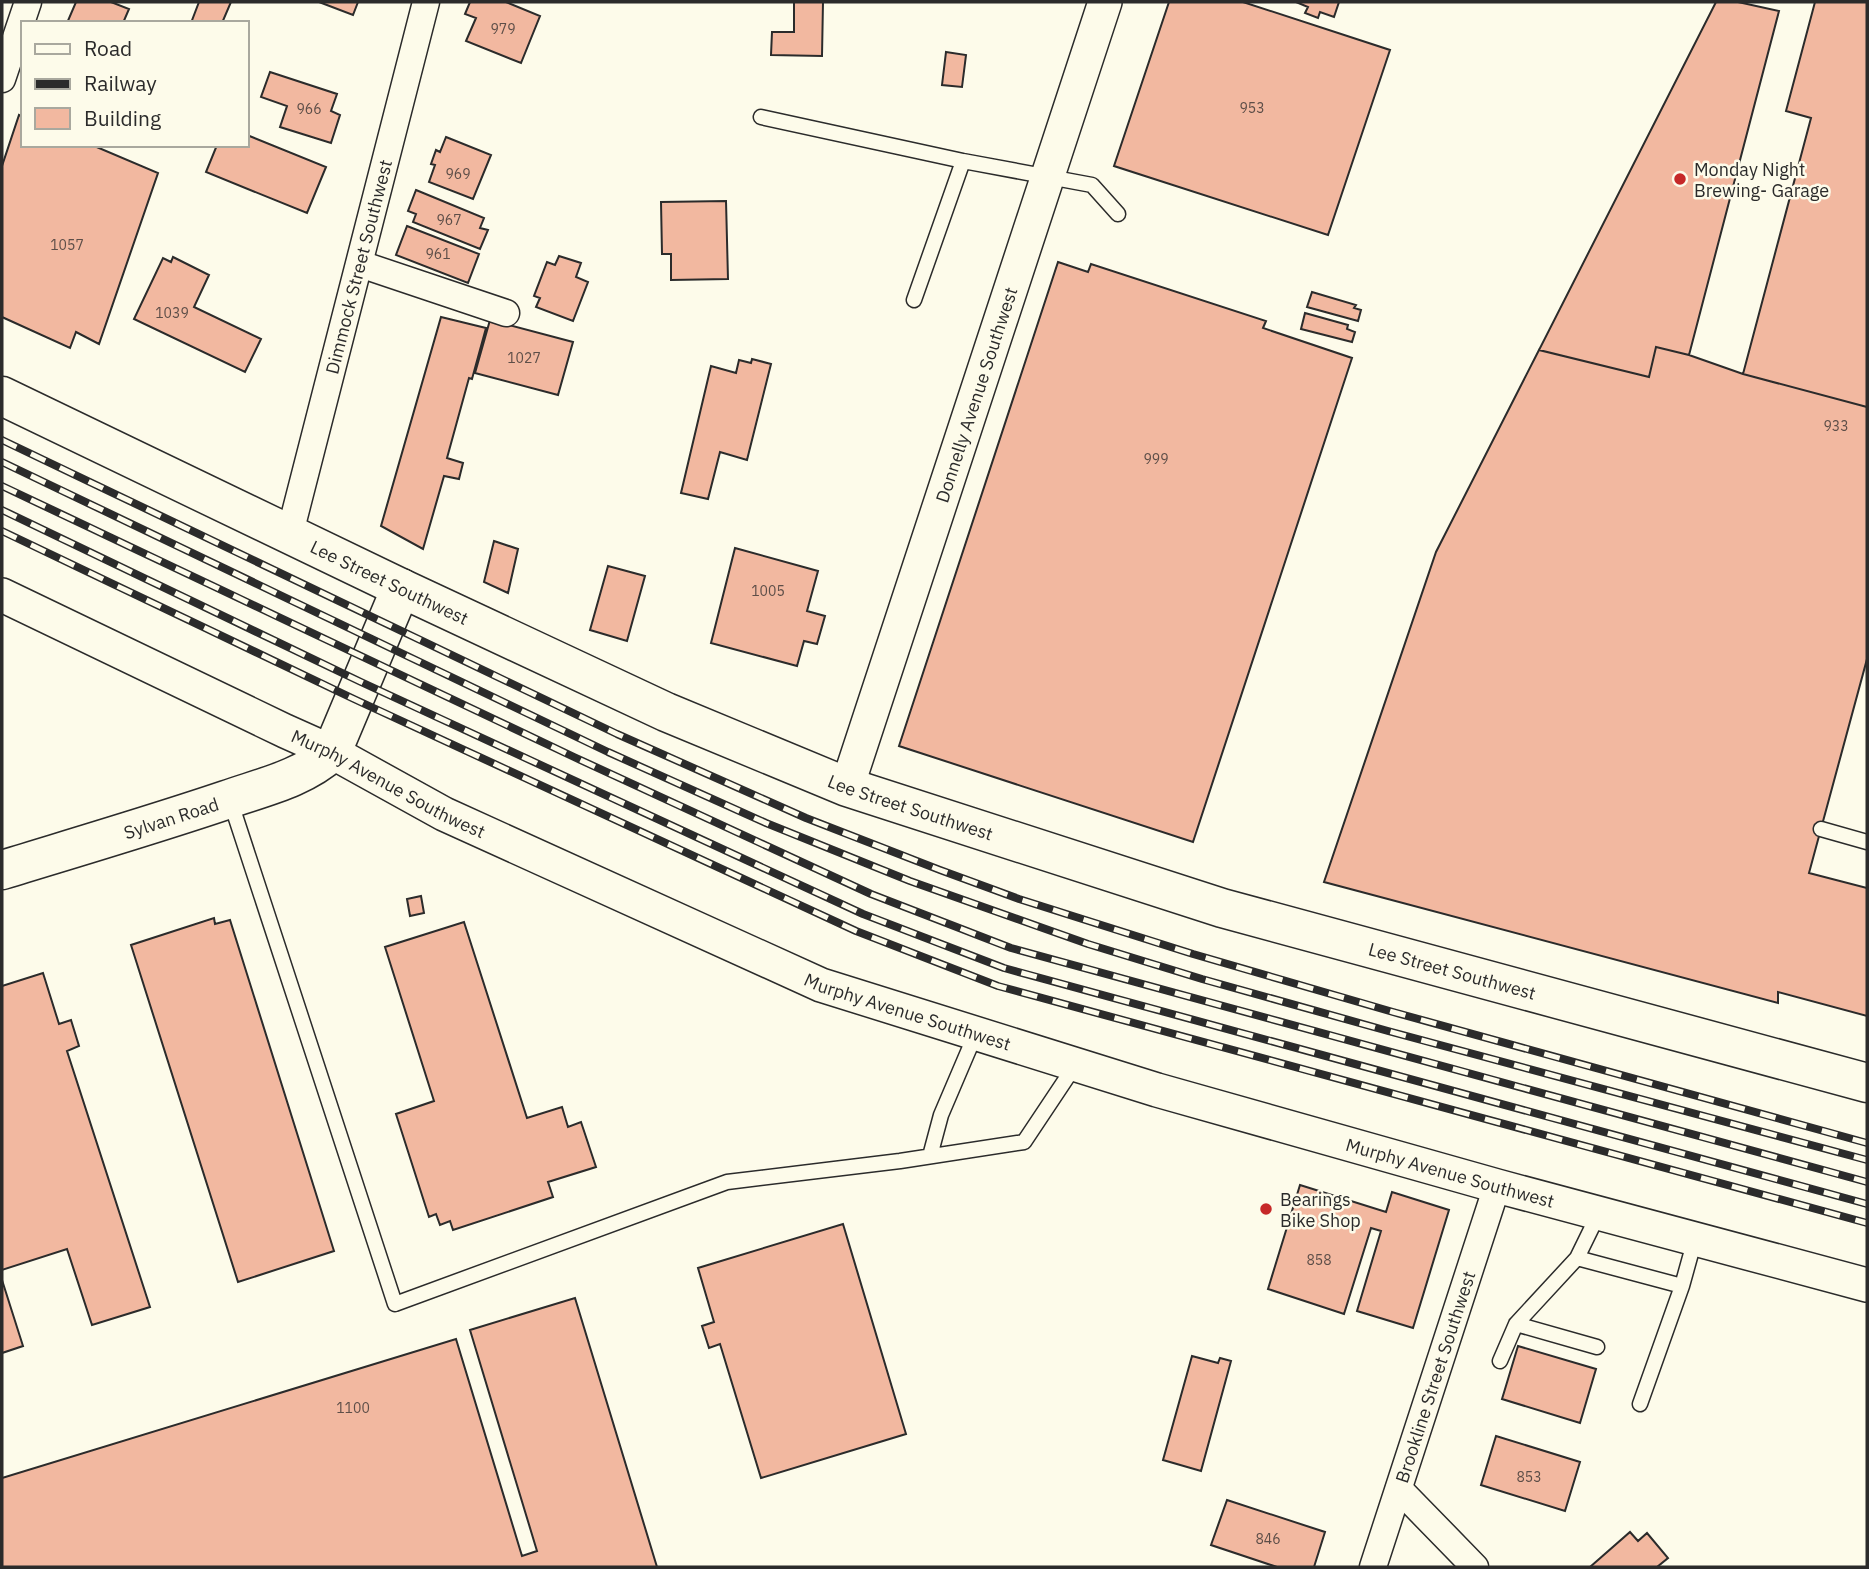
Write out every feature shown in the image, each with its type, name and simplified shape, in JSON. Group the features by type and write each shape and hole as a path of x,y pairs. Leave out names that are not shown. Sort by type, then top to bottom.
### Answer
{"main road":[{"name":"Lee Street Southwest","path":"2,396 666,712 847,787 1222,908 1867,1083"},
{"path":"332,752 401,588"},
{"name":"Sylvan Road","path":"2,870 291,778 317,765 332,752"}],"street":[{"path":"22,21 28,2"},
{"name":"Dimmock Street Southwest","path":"290,533 426,2"},
{"name":"Donnelly Avenue Southwest","path":"847,787 1105,2"},
{"path":"2,79 21,23"},
{"path":"360,264 506,313"},
{"name":"Murphy Avenue Southwest","path":"2,595 332,752 444,814 821,985 1157,1090 1497,1186 1867,1285"},
{"name":"Brookline Street Southwest","path":"1373,1567 1497,1186"},
{"path":"1399,1489 1475,1567"}],"lane":[{"path":"761,117 963,161 1092,185 1118,214"},
{"path":"914,300 963,161"},
{"path":"230,798 395,1304 727,1182 1024,1142 1076,1065"},
{"path":"1821,830 1867,842"},
{"path":"930,1156 941,1115 976,1033"},
{"path":"1500,1361 1516,1324 1577,1258 1599,1213"},
{"path":"1640,1404 1682,1286 1695,1239"},
{"path":"1577,1258 1682,1286"},
{"path":"1516,1324 1597,1348"}],"building":[{"path":"76,2 111,2 129,9 124,21 68,21"},
{"path":"199,2 231,2 223,21 192,21"},
{"path":"319,2 358,2 353,15"},
{"path":"470,2 506,2 540,16 521,63 466,41 476,18 465,14"},
{"path":"794,2 823,2 822,56 771,55 772,32 794,32"},
{"path":"1169,2 1243,2 1390,50 1328,235 1114,166"},
{"path":"1296,2 1339,2 1334,17 1320,12 1318,18 1305,13 1308,7"},
{"name":"Monday Night Brewing- Garage","path":"1716,2 1738,2 1779,11 1689,355 1656,347 1649,377 1539,350"},
{"path":"1815,2 1867,2 1867,407 1743,374 1811,118 1786,111"},
{"path":"946,52 966,55 962,87 942,85"},
{"path":"270,72 337,94 331,111 340,115 331,143 280,127 287,106 261,97"},
{"path":"19,115 21,147 97,147 158,173 99,344 76,332 70,348 2,317 2,166"},
{"path":"248,135 326,167 307,213 206,172 216,147 248,147"},
{"path":"446,137 491,155 473,199 429,182 435,165 431,164 436,150 440,152"},
{"path":"416,190 484,218 480,228 488,230 480,249 413,222 416,214 408,211"},
{"path":"726,201 728,279 671,280 671,254 662,254 661,202"},
{"path":"407,226 479,254 468,283 396,255"},
{"path":"559,256 581,263 576,277 588,282 573,321 536,307 540,298 534,296 547,262 555,265"},
{"path":"173,257 209,275 194,307 261,339 245,372 134,319 163,258 171,262"},
{"path":"1058,262 1088,272 1091,264 1266,321 1263,328 1352,358 1193,842 899,746"},
{"path":"1312,292 1356,305 1354,308 1361,310 1358,321 1307,307"},
{"path":"1305,313 1348,325 1347,329 1355,332 1352,342 1301,329"},
{"path":"441,317 486,328 447,458 463,463 459,479 444,476 423,549 381,526"},
{"path":"490,320 573,342 558,395 475,373"},
{"path":"1656,347 1689,355 1743,374 1867,407 1867,659 1809,873 1867,888 1867,1016 1778,992 1778,1003 1324,882 1436,552 1539,350 1649,377"},
{"path":"752,359 771,364 747,460 720,452 708,499 681,493 711,366 736,373 739,360 751,363"},
{"path":"494,541 518,549 508,593 484,582"},
{"path":"735,548 818,571 807,611 825,616 817,644 804,641 797,666 711,643"},
{"path":"608,566 645,576 627,641 590,630"},
{"path":"421,896 424,913 410,916 407,899"},
{"path":"214,918 215,924 230,920 334,1251 238,1282 131,945"},
{"path":"464,922 527,1118 562,1107 568,1127 581,1122 596,1167 548,1182 553,1197 453,1230 450,1221 440,1225 436,1214 429,1217 396,1114 434,1101 385,947"},
{"path":"43,973 59,1024 71,1020 79,1046 67,1051 150,1307 92,1325 67,1249 2,1270 2,986"},
{"path":"1300,1185 1386,1212 1392,1192 1449,1210 1413,1328 1357,1311 1381,1231 1371,1228 1344,1314 1268,1289"},
{"path":"843,1224 906,1434 761,1478 720,1344 709,1348 702,1326 714,1322 698,1268"},
{"path":"2,1280 23,1346 2,1353"},
{"path":"575,1298 657,1567 2,1567 2,1478 456,1339 522,1556 537,1551 470,1330"},
{"path":"1518,1346 1596,1369 1580,1423 1502,1399"},
{"path":"1192,1356 1218,1363 1220,1358 1231,1361 1201,1471 1163,1460"},
{"path":"1496,1436 1580,1462 1565,1511 1481,1485"},
{"path":"1227,1500 1325,1532 1314,1567 1277,1567 1211,1545"},
{"path":"1630,1532 1638,1541 1647,1533 1668,1558 1657,1567 1590,1567"}],"railway":[{"path":"2,440 617,734 806,818 940,870 1019,899 1193,954 1867,1143"},
{"path":"2,462 608,752 766,823 910,881 1088,944 1202,979 1867,1160"},
{"path":"2,486 574,757 871,894 1011,948 1867,1182"},
{"path":"2,510 361,682 863,914 1004,968 1867,1204"},
{"path":"2,531 354,699 856,931 998,986 1867,1223"}],"place":[{"name":"Monday Night Brewing- Garage","path":"1680,179"},
{"name":"Bearings Bike Shop","path":"1266,1209"}]}
